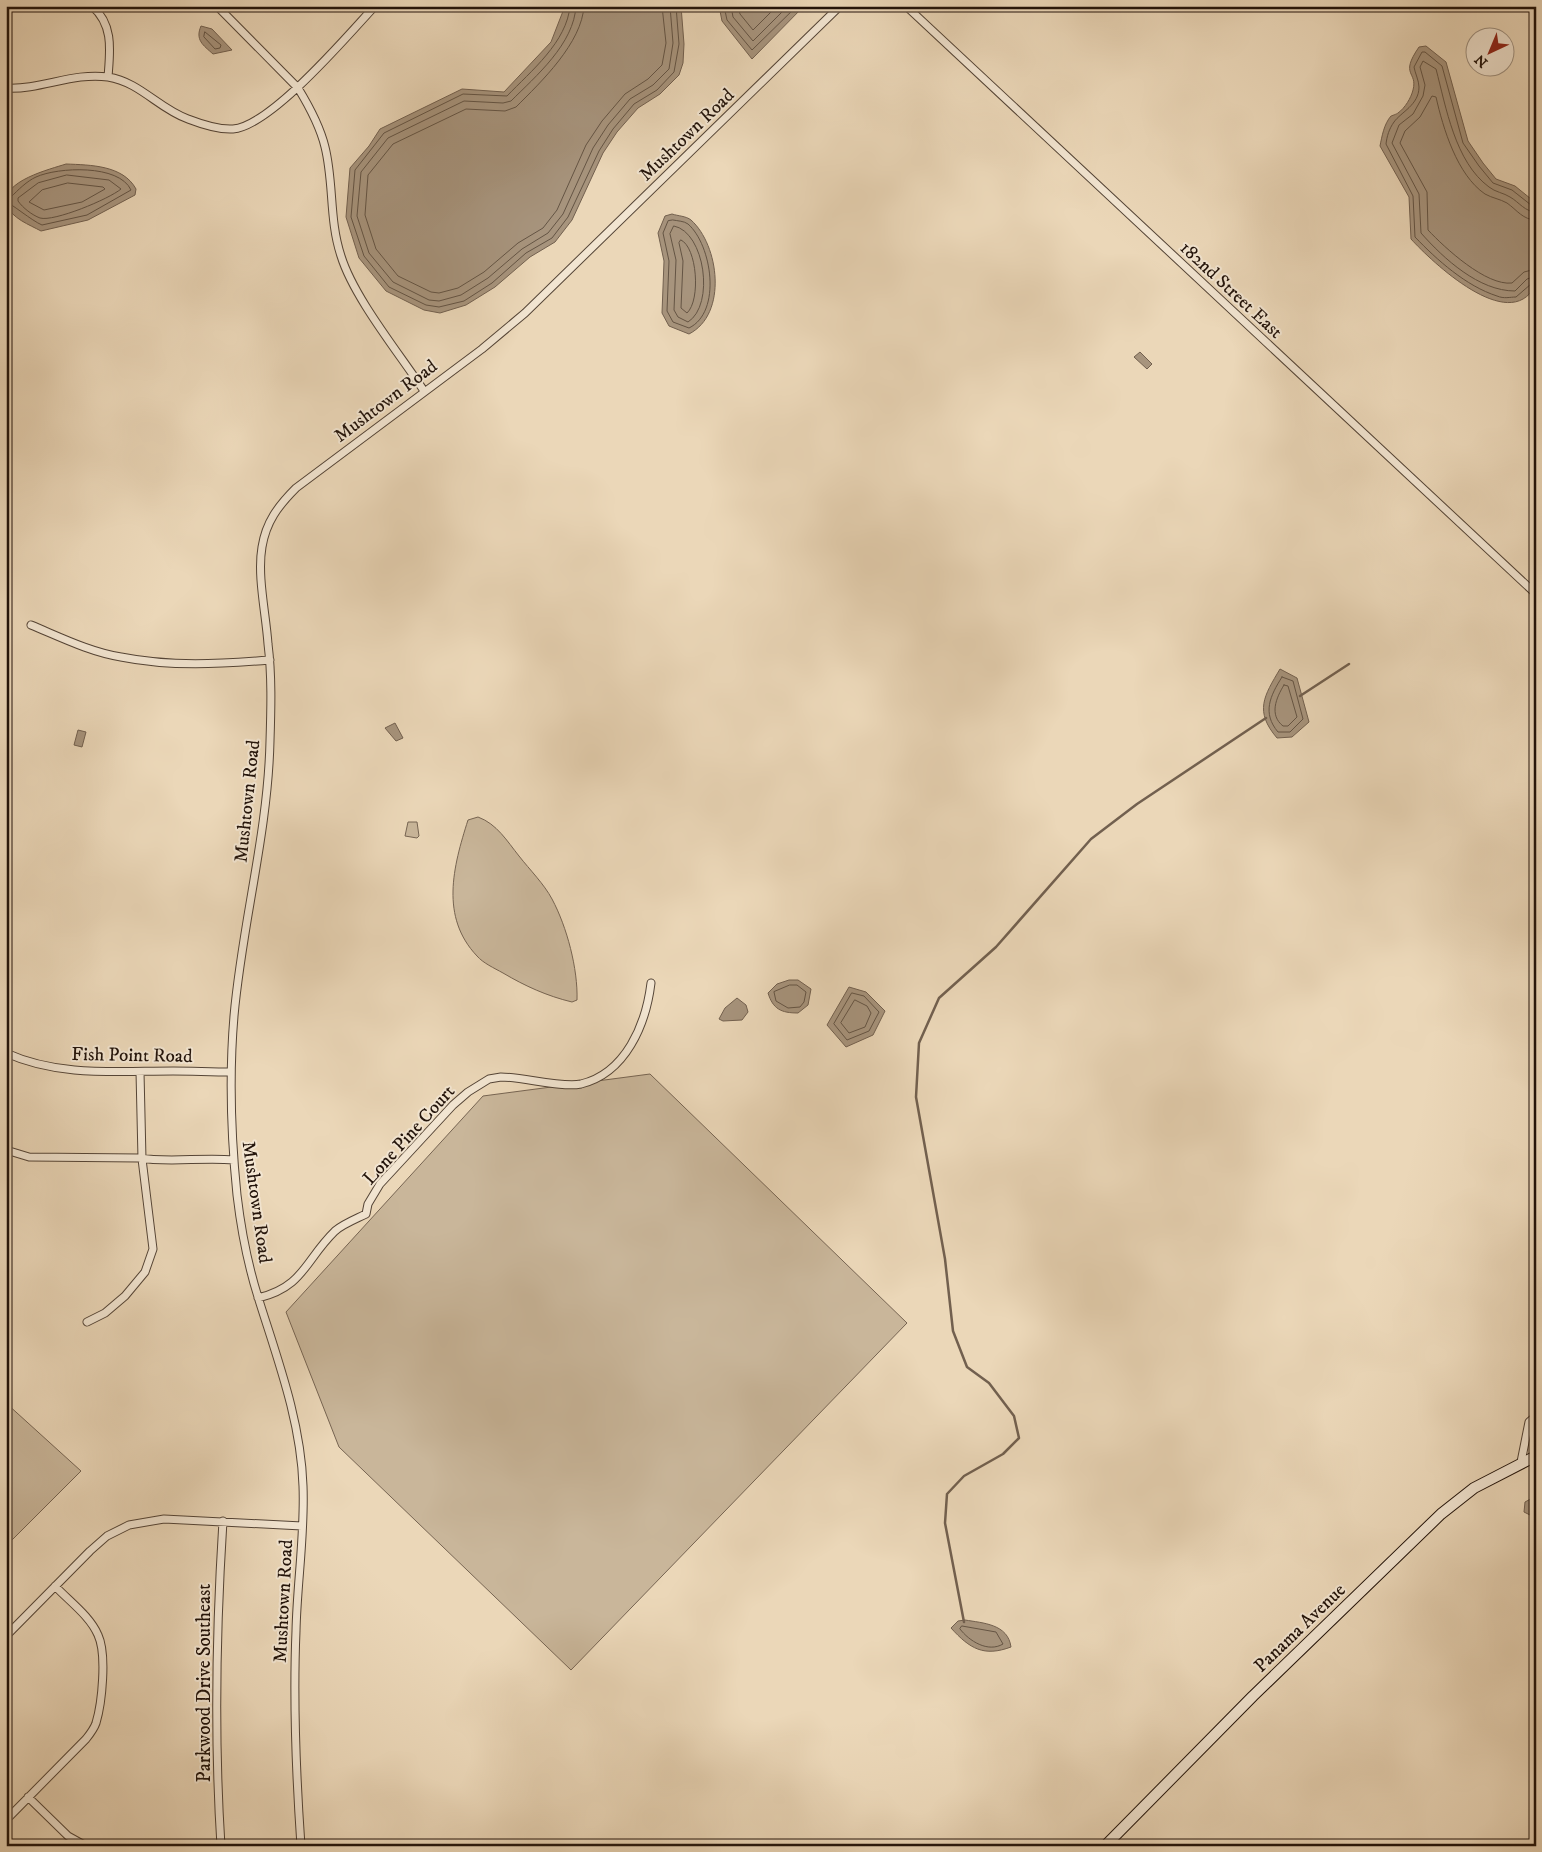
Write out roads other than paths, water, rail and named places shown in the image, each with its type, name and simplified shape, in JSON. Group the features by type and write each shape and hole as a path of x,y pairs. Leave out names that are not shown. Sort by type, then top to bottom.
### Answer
{"main road":[{"name":"Panama Avenue","path":"1106,1846 1253,1696 1420,1533 1474,1488 1521,1462 1536,1456"}],"street":[{"path":"92,6 102,18 109,33 111,44 108,77"},
{"path":"217,6 298,88 315,119 325,146 335,236 344,263 365,302 424,392"},
{"path":"6,88 31,88 67,79 108,77 135,86 178,115 221,128 232,129 250,124 298,88 375,6"},
{"name":"Mushtown Road","path":"301,1846 294,1688 302,1526 303,1485 300,1451 294,1418 258,1298 240,1214 234,1160 231,1072 234,1014 259,847 270,744 270,660 260,562 269,521 286,498 310,476 482,349 532,307 840,6"},
{"name":"182nd Street East","path":"906,6 1536,594"},
{"path":"31,625 77,645 120,657 172,664 222,664 270,660"},
{"name":"Lone Pine Court","path":"258,1298 279,1292 286,1287 300,1276 337,1230 366,1214 368,1204 380,1184 468,1092 489,1079 500,1077 580,1084 606,1072 624,1055 638,1034 648,1008 651,983"},
{"name":"Fish Point Road","path":"6,1054 62,1070 231,1072"},
{"path":"87,1322 106,1313 125,1296 145,1272 153,1249 142,1159 140,1072"},
{"path":"6,1150 29,1156 142,1159 154,1161 212,1158 234,1160"},
{"path":"1521,1462 1529,1422 1536,1416"},
{"path":"6,1636 99,1543 129,1526 164,1519 302,1526"},
{"name":"Parkwood Drive Southeast","path":"221,1846 215,1716 217,1622 223,1521"},
{"path":"6,1820 86,1739 96,1725 102,1655 98,1635 92,1624 55,1586"},
{"path":"28,1798 68,1836 86,1846"}],"water":[{"path":"565,6 681,6 684,44 683,63 679,75 660,94 638,108 617,132 603,153 572,220 555,242 530,257 495,287 466,305 440,313 424,310 386,291 359,258 346,217 350,168 369,146 380,129 462,89 504,92 551,42"},
{"path":"719,6 804,6 752,59 722,21"},
{"path":"201,26 212,29 232,50 213,54 201,42 199,31"},
{"path":"1426,46 1446,62 1468,141 1483,163 1496,179 1515,186 1536,203 1538,259 1536,280 1535,286 1523,299 1508,303 1490,299 1471,290 1436,263 1411,239 1409,197 1380,146 1389,119 1403,108 1412,93 1414,84 1410,72 1410,63 1413,56 1419,47"},
{"path":"66,164 95,166 123,175 136,189 135,195 88,220 41,231 12,214 7,205 7,197 11,189 28,177"},
{"path":"672,214 691,220 701,231 713,262 714,296 710,311 701,324 689,334 669,326 662,313 664,261 658,233 665,216"},
{"path":"1140,352 1152,364 1147,369 1134,357"},
{"path":"1280,669 1297,678 1309,722 1292,737 1277,738 1266,720 1264,704 1270,687"},
{"path":"395,723 403,738 396,741 385,728"},
{"path":"78,730 86,732 82,747 74,745"},
{"path":"789,980 798,980 811,989 808,1005 798,1013 778,1009 772,1003 768,993 777,984"},
{"path":"849,987 866,992 885,1011 873,1035 846,1047 827,1025"},
{"path":"737,998 746,1005 748,1012 742,1020 723,1021 719,1019 725,1008"},
{"path":"1536,1496 1536,1518 1524,1512 1525,1502"},
{"path":"965,1620 987,1624 1000,1629 1009,1639 1011,1647 985,1651 971,1646 951,1628 958,1621"}],"waterway":[{"path":"1300,696 1349,664"},
{"path":"964,1622 945,1523 947,1494 964,1476 1003,1454 1019,1438 1014,1416 989,1383 967,1367 953,1331 945,1259 916,1097 919,1043 939,998 996,947 1091,839 1137,804 1266,718"}]}
